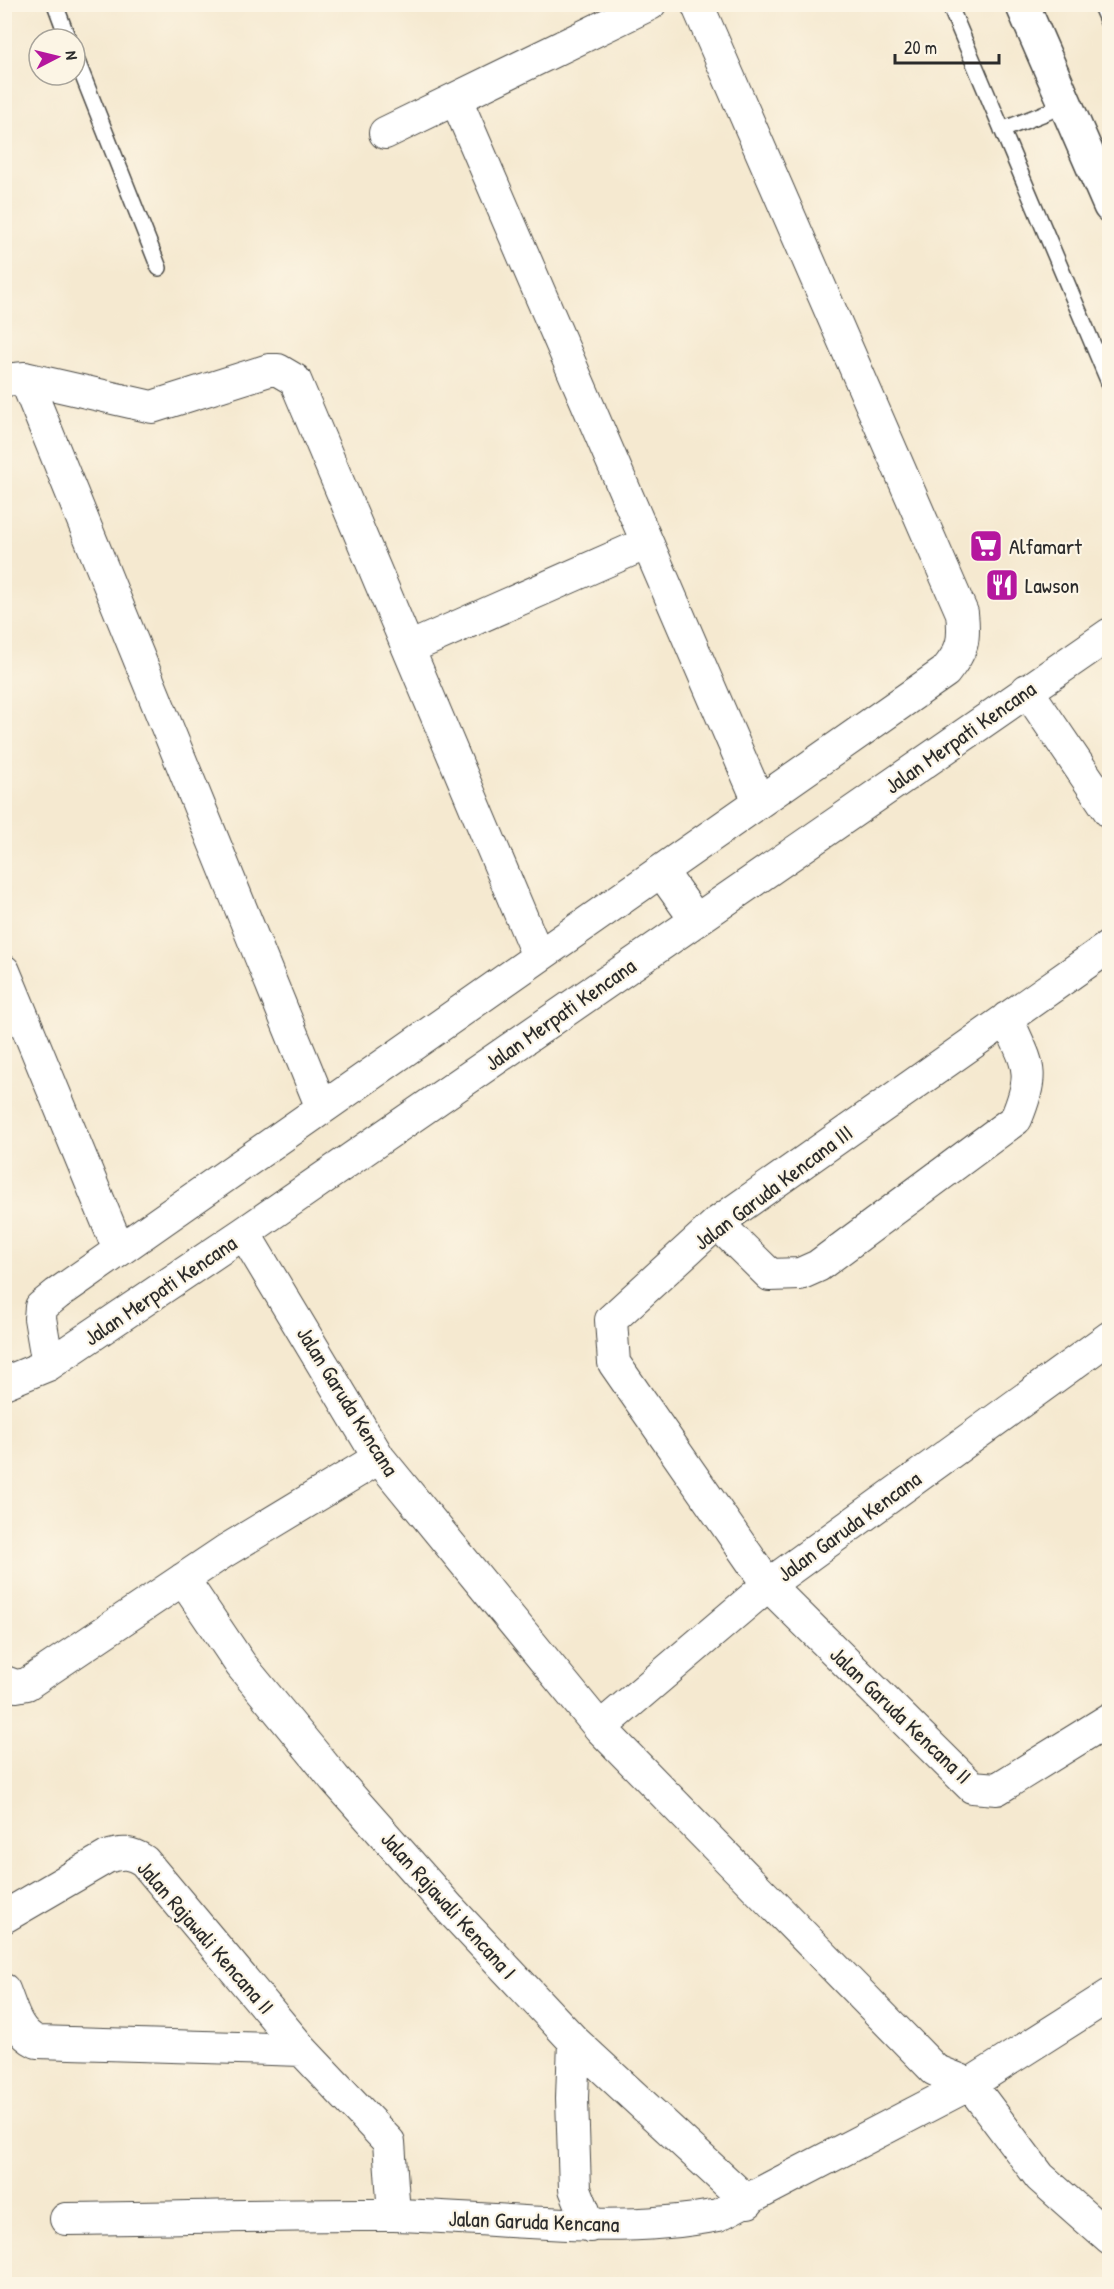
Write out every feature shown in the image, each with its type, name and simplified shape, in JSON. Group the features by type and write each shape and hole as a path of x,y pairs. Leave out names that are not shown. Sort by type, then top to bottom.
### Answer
{"street":[{"path":"385,133 650,4"},
{"path":"48,1365 40,1318 41,1307 119,1250 945,672 959,655 964,634 957,602 697,4"},
{"path":"1022,4 1110,206"},
{"path":"456,99 759,802"},
{"path":"15,379 152,407 268,370 287,373 295,380 538,956"},
{"path":"15,379 322,1108"},
{"path":"409,648 648,543"},
{"name":"Jalan Merpati Kencana","path":"4,1383 48,1365 244,1233 1110,634"},
{"path":"1027,690 1110,812"},
{"path":"661,871 696,920"},
{"name":"Jalan Garuda Kencana III","path":"768,1585 614,1363 612,1320 717,1223 1110,946"},
{"path":"4,971 119,1250"},
{"path":"717,1223 770,1275 800,1274 818,1266 1016,1119 1028,1092 1029,1069 1007,1018"},
{"name":"Jalan Garuda Kencana","path":"244,1233 380,1458 600,1728 935,2070 970,2084"},
{"name":"Jalan Garuda Kencana","path":"600,1728 768,1585 1110,1337"},
{"path":"5,1682 16,1686 27,1684 183,1579 380,1458"},
{"name":"Jalan Rajawali Kencana I","path":"183,1579 241,1665 334,1778 450,1909 574,2041 748,2202"},
{"name":"Jalan Garuda Kencana II","path":"768,1585 972,1787 997,1790 1110,1719"},
{"name":"Jalan Rajawali Kencana II","path":"4,1917 107,1857 122,1852 135,1855 144,1861 302,2050 389,2142 394,2215"},
{"name":"Jalan Rajawali Kencana II","path":"4,1990 19,2028 28,2038 37,2042 302,2050"},
{"name":"Jalan Garuda Kencana","path":"66,2219 394,2215 590,2226 695,2220 718,2215 748,2202 970,2084 1110,1995"},
{"path":"574,2041 572,2098 575,2189 590,2226"},
{"path":"970,2084 1040,2177 1110,2239"}],"lane":[{"path":"55,4 64,27"},
{"path":"949,4 1110,385"},
{"path":"1100,4 1110,27"},
{"path":"87,86 159,268"},
{"path":"1002,129 1065,105"}],"place":[{"name":"Alfamart","path":"986,546"},
{"name":"Lawson","path":"1002,585"}]}
